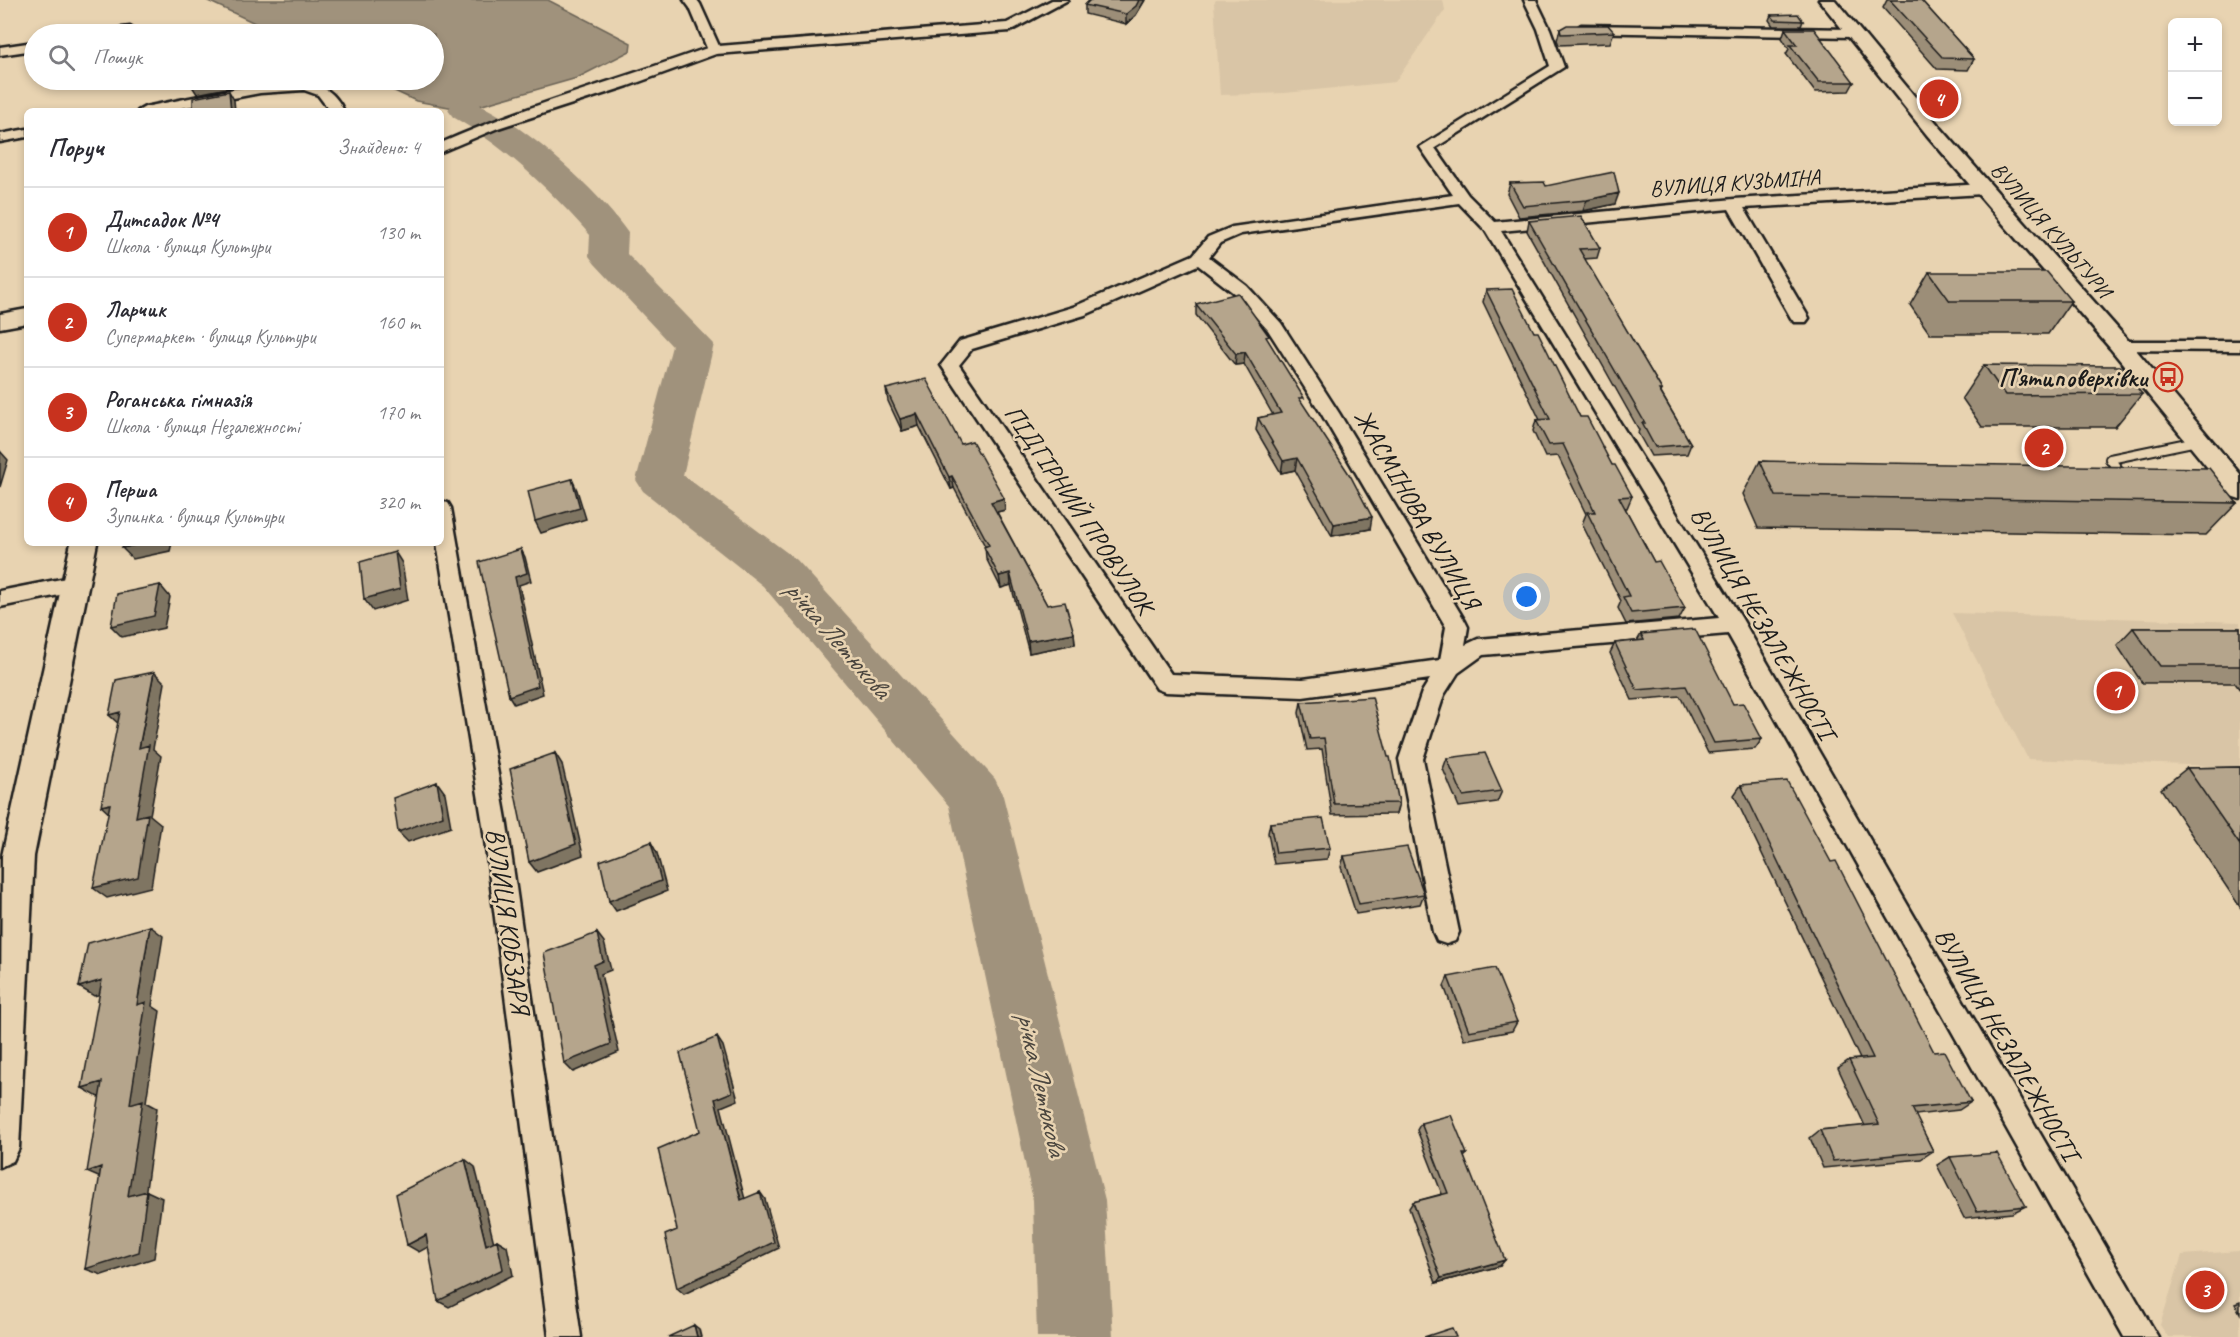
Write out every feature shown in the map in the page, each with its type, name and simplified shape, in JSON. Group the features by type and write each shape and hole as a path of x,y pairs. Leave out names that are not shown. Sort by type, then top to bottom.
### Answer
{"street":[{"path":"690,0 696,7 714,50"},
{"name":"ВУЛИЦЯ НЕЗАЛЕЖНОСТІ","path":"1530,0 1556,29 1557,67 1427,147 1463,198 1491,227 1734,625 2142,1337"},
{"name":"ВУЛИЦЯ КУЛЬТУРИ","path":"1827,0 1983,189 2121,346 2197,441 2240,490"},
{"path":"444,147 493,125 623,83 714,50 1010,27 1060,2"},
{"path":"1556,29 1852,33"},
{"path":"0,51 24,47"},
{"path":"161,108 259,90"},
{"path":"319,90 334,102 336,108"},
{"path":"0,138 24,134"},
{"name":"ВУЛИЦЯ КУЗЬМІНА","path":"1491,227 1734,204 1983,189"},
{"path":"1200,258 1214,240 1238,230 1463,198"},
{"path":"1734,204 1800,318"},
{"name":"ПІДГІРНИЙ ПРОВУЛОК","path":"1200,258 1079,311 966,345 950,365 1165,683 1303,688 1450,667"},
{"name":"ЖАСМІНОВА ВУЛИЦЯ","path":"1200,258 1241,290 1275,327 1330,413 1457,627 1450,667 1433,692 1411,759 1446,932"},
{"path":"0,321 24,317"},
{"path":"2121,346 2240,346"},
{"name":"ВУЛИЦЯ КОБЗАРЯ","path":"444,525 495,825 565,1337"},
{"path":"0,1148 9,858 83,546"},
{"path":"0,599 76,584"},
{"path":"1450,667 1478,646 1734,625"}],"lane":[{"path":"2112,477 2123,476 2110,459 2197,441"}],"shaded area":[{"path":"206,0 548,0 631,43 630,51 577,78 465,110 416,101 392,90 444,90 444,24 257,24"},
{"path":"1216,0 1443,0 1445,10 1395,82 1285,93 1220,95 1214,3"},
{"path":"1952,613 2240,622 2240,767 2028,759"},
{"path":"2240,1251 2240,1337 2168,1337 2160,1325 2182,1255"}],"building":[{"path":"1090,0 1139,0 1136,6 1126,14 1085,5"},
{"path":"1890,0 1921,0 1974,59 1943,58"},
{"path":"1798,14 1803,21 1775,20 1771,15"},
{"path":"1567,25 1608,25 1614,32 1561,34 1560,29"},
{"path":"1785,29 1814,29 1854,82 1819,82 1790,45 1797,45"},
{"path":"229,91 231,108 193,108 193,98"},
{"path":"1614,172 1619,193 1587,200 1523,206 1510,183 1544,182 1546,186"},
{"path":"1581,216 1600,248 1579,249 1691,444 1655,447 1642,423 1645,423 1529,221"},
{"path":"1929,272 2047,272 2071,301 1950,301"},
{"path":"1512,289 1534,332 1538,332 1580,417 1587,417 1612,465 1615,465 1632,496 1619,497 1654,562 1659,561 1685,608 1631,613 1623,597 1629,596 1587,512 1595,512 1563,444 1549,445 1536,420 1550,419 1486,290"},
{"path":"1238,293 1269,336 1266,337 1304,398 1299,398 1351,477 1372,517 1334,524 1297,458 1283,461 1258,418 1281,413 1245,352 1236,354 1196,304"},
{"path":"1984,365 2120,366 2142,394 2005,395"},
{"path":"926,379 961,444 972,441 1004,498 991,502 1047,605 1065,602 1074,633 1028,641 1010,573 999,576 984,547 989,545 952,476 949,477 917,414 900,419 886,389"},
{"path":"1760,461 2209,468 2237,503 1776,496"},
{"path":"572,479 580,508 535,521 528,491"},
{"path":"521,549 527,573 515,577 538,686 509,696 479,562"},
{"path":"395,552 400,589 364,599 360,562"},
{"path":"160,585 154,616 111,626 117,594"},
{"path":"2133,628 2240,628 2240,666 2160,666"},
{"path":"1695,629 1733,704 1743,703 1762,739 1714,743 1686,686 1637,690 1615,643 1644,640 1641,634"},
{"path":"154,672 139,748 149,745 136,817 148,814 138,877 93,888 110,804 101,806 120,712 109,715 116,680"},
{"path":"1372,697 1388,757 1390,757 1399,803 1334,804 1324,738 1310,739 1301,702"},
{"path":"555,753 576,844 529,862 510,769"},
{"path":"1485,753 1502,791 1463,796 1447,758"},
{"path":"2240,767 2240,845 2187,768"},
{"path":"1787,781 1831,862 1836,861 1934,1052 1944,1051 1971,1102 1912,1108 1933,1151 1833,1161 1820,1130 1879,1124 1849,1060 1873,1058 1741,785"},
{"path":"437,782 443,816 398,832 393,798"},
{"path":"1323,818 1330,848 1276,853 1270,823"},
{"path":"651,842 661,881 609,901 600,861"},
{"path":"1407,847 1424,894 1359,904 1344,856"},
{"path":"150,926 137,1005 146,1002 130,1104 143,1100 128,1196 147,1191 139,1252 85,1269 101,1167 87,1172 102,1082 82,1088 102,980 79,987 88,943"},
{"path":"597,933 603,961 594,965 611,1044 564,1063 544,953"},
{"path":"1495,968 1517,1022 1469,1031 1448,977"},
{"path":"717,1037 732,1092 715,1099 741,1200 760,1192 774,1242 677,1288 665,1235 677,1230 658,1149 700,1131 680,1053"},
{"path":"1451,1115 1467,1154 1463,1154 1505,1260 1441,1278 1413,1202 1448,1193 1421,1123"},
{"path":"1997,1153 2026,1206 1977,1211 1950,1157"},
{"path":"465,1159 486,1245 497,1240 503,1269 438,1301 426,1235 407,1245 396,1194"},
{"path":"694,1325 697,1337 668,1337"},
{"path":"1452,1328 1456,1337 1424,1337"}],"waterway":[{"name":"річка Летюкова","path":"465,110 487,122 525,150 576,197 609,233 608,256 693,344 659,480 780,573 975,796 1069,1200 1075,1337"}],"place":[{"name":"Перша","path":"1939,99"},
{"name":"П'ятиповерхівки","path":"2168,377"},
{"name":"Ларчик","path":"2044,448"},
{"name":"Дитсадок №4","path":"2116,691"},
{"name":"Роганська гімназія","path":"2205,1290"}]}
